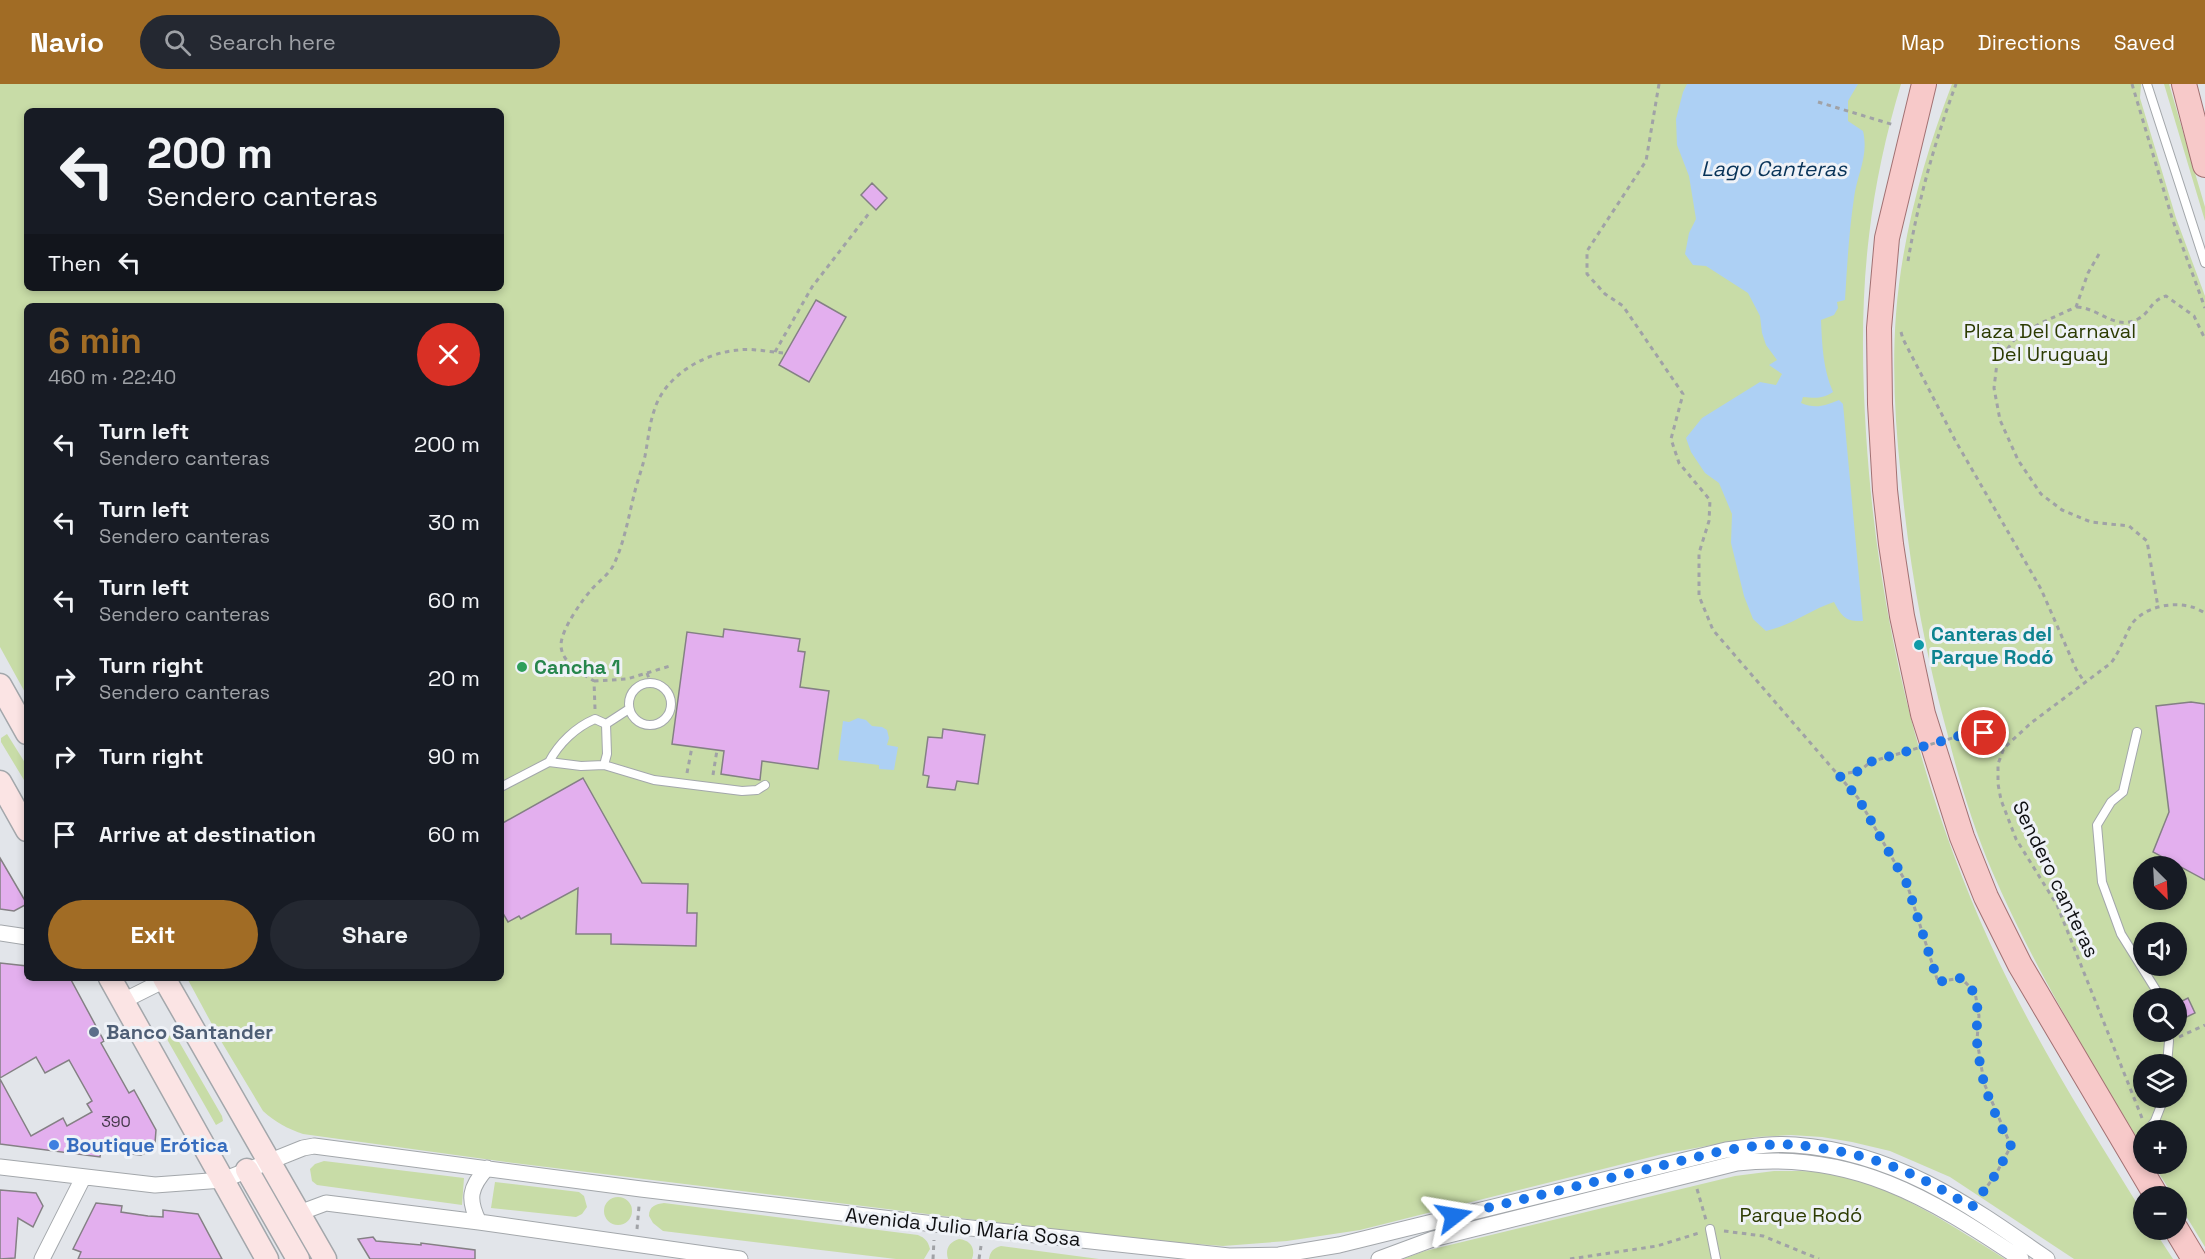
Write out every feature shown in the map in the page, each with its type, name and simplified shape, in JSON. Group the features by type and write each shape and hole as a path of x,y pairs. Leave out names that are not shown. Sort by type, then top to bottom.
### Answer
{"main road":[{"path":"1924,84 1887,238 1879,328 1880,404 1886,490 1891,544 1902,616 1923,714 1962,837 1986,897 2020,965 2133,1136"},
{"path":"2184,84 2205,165"},
{"path":"0,685 24,728"},
{"path":"0,782 24,825"},
{"path":"112,981 267,1259"},
{"path":"165,981 325,1259"},
{"path":"247,1170 298,1259"},
{"path":"2187,1234 2194,1259"}],"street":[{"path":"0,933 24,937"},
{"path":"123,1001 160,981"},
{"name":"Avenida Julio María Sosa","path":"0,1167 155,1185 223,1180 303,1148 314,1146 641,1189 934,1224 1230,1257 1278,1257 1309,1255 1339,1245 1726,1150 1759,1145 1793,1145 1814,1147 1876,1162 1909,1173 1972,1207 2047,1259"},
{"path":"1379,1259 1433,1239 1737,1163 1764,1160 1803,1161 1857,1173 1907,1189 1960,1218 2021,1259"},
{"path":"479,1222 473,1210 471,1195 476,1181 487,1168"},
{"path":"42,1259 83,1178"},
{"path":"299,1213 326,1203 479,1222 639,1252 740,1259"}],"lane":[{"path":"2147,84 2205,263"},
{"path":"645,684 651,684 658,685 668,695 670,709 657,724 643,724 632,715 629,709 630,696 645,684"},
{"path":"606,724 629,709"},
{"path":"504,785 549,762 555,752 580,726 595,720 606,724"},
{"path":"604,765 607,754 606,724"},
{"path":"2137,732 2123,792 2111,802 2097,825 2102,882 2121,934 2155,988"},
{"path":"549,762 581,766 604,765 654,780 742,791 757,790 765,785"},
{"path":"1710,1229 1716,1259"}],"path":[{"path":"1659,84 1646,160 1587,251 1587,274 1605,294 1623,306 1683,394 1671,439 1679,463 1710,500 1709,521 1699,553 1699,596 1713,630 1858,798 1907,884 1938,982 1961,978 1975,992 1979,1016 1977,1040 1984,1083 2011,1146 1996,1174 1972,1207"},
{"path":"1906,270 1913,230 1928,171 1956,84"},
{"path":"2132,84 2172,218 2205,308"},
{"path":"1818,102 1912,131"},
{"path":"775,352 812,287 870,212"},
{"path":"2076,307 2088,273 2099,254"},
{"path":"2158,607 2147,541 2129,526 2091,522 2062,510 2041,494 2018,460 2000,420 1994,388 1997,363 2014,340 2076,307 2088,308 2104,318 2122,324 2142,317 2155,300 2166,296 2194,316 2205,339"},
{"path":"1969,321 2006,351"},
{"path":"1900,346 1900,324 1903,339 1929,392 1984,494 2040,590 2076,669 2085,683"},
{"path":"670,666 617,681 594,681 577,670 566,658 561,645 565,630 573,616 590,591 613,566 626,529 654,410 661,394 680,374 707,358 750,349 784,353"},
{"path":"1840,777 1860,771 1870,762 1973,732 1984,733 1991,744 2004,748 2031,723 2111,663 2120,652 2132,623 2146,612 2163,605 2192,606 2205,614"},
{"path":"647,673 651,684"},
{"path":"594,681 595,720"},
{"path":"1948,730 1951,741"},
{"path":"685,783 692,747"},
{"name":"Sendero canteras","path":"2004,748 1998,764 2001,800 2016,839 2057,905 2143,1120"},
{"path":"711,786 717,750"},
{"path":"2187,1033 2205,1025"},
{"path":"1692,1174 1710,1229"},
{"path":"639,1252 641,1189"},
{"path":"1570,1259 1658,1246 1710,1229 1763,1236 1819,1259"}],"green space":[{"path":"0,84 1901,84 1882,159 1871,217 1863,310 1863,360 1871,499 1891,629 1905,694 1941,820 1990,943 2043,1047 2133,1197 2133,1240 2161,1240 2173,1259 2074,1259 1950,1177 1890,1151 1822,1137 1791,1135 1756,1137 1663,1154 1360,1230 1287,1241 1223,1246 1130,1239 514,1163 303,1134 292,1130 263,1111 189,981 504,981 504,303 24,303 24,691 0,647"},
{"name":"Plaza Del Carnaval Del Uruguay","path":"1952,84 2141,84 2140,98 2176,218 2205,296 2205,1247 2187,1217 2187,1186 2167,1186 2159,1174 2187,1174 2187,1120 2133,1120 2133,1131 2063,1012 2008,907 1985,854 1952,750 1931,669 1913,574 1899,457 1894,375 1896,314 1903,255 1924,168"},
{"path":"2164,84 2169,84 2205,207 2205,221"},
{"path":"7,734 24,761 24,780 1,742 1,738"},
{"path":"174,1033 222,1116 223,1121 216,1125 168,1041 167,1037"},
{"path":"324,1161 464,1178 462,1205 317,1185 312,1181 310,1169 315,1164"},
{"name":"Parque Rodó","path":"1774,1171 1825,1172 1842,1175 1885,1190 1926,1211 2005,1259 1403,1259 1425,1251 1735,1176"},
{"path":"495,1182 579,1192 584,1196 587,1207 582,1214 576,1217 491,1208"},
{"path":"618,1197 628,1201 632,1211 628,1221 618,1225 608,1221 604,1211 608,1201"},
{"path":"664,1203 918,1235 926,1240 930,1249 924,1259 896,1259 663,1231 653,1223 649,1216 654,1206"},
{"path":"959,1239 971,1245 972,1259 948,1259 949,1246"},
{"path":"1001,1246 1099,1259 989,1259 993,1250"}],"water":[{"name":"Lago Canteras","path":"1687,84 1858,84 1848,101 1848,121 1863,131 1865,149 1852,211 1845,300 1837,302 1838,308 1834,315 1821,320 1825,366 1833,392 1822,397 1803,397 1801,403 1820,406 1839,400 1843,404 1863,621 1852,621 1845,618 1834,602 1766,631 1753,619 1744,596 1731,543 1732,514 1719,483 1705,473 1691,452 1686,438 1702,418 1760,382 1776,385 1782,374 1769,365 1777,360 1766,345 1760,316 1748,293 1706,266 1693,265 1685,254 1689,233 1696,219 1689,176 1677,145 1676,119"},
{"path":"858,718 866,720 872,726 887,730 889,738 887,745 898,747 894,770 879,769 879,765 838,760 843,721 849,722"}],"building":[{"path":"872,183 887,198 876,210 861,195"},
{"path":"816,300 846,317 809,382 779,365"},
{"path":"724,629 800,639 798,651 805,652 800,687 829,691 818,769 762,761 760,780 721,774 724,751 672,744 687,632 723,637"},
{"path":"2191,702 2205,704 2205,880 2187,870 2187,856 2160,856 2153,852 2169,812 2156,706"},
{"path":"943,729 985,735 978,784 957,781 955,790 927,787 929,776 923,775 928,737 942,738"},
{"path":"583,778 642,883 688,884 687,913 697,913 696,946 611,944 611,934 576,934 578,888 521,919 519,916 508,922 504,915 504,822"},
{"path":"0,858 24,899 24,906 14,911 0,909"},
{"path":"0,963 24,966 24,981 72,981 104,1041 101,1043 129,1093 134,1090 156,1130 152,1150 141,1155 101,1151 100,1157 0,1144 0,1079 31,1136 63,1118 67,1126 92,1112 87,1104 92,1101 69,1060 45,1073 36,1057 0,1078"},
{"path":"2187,998 2195,1013 2187,1017"},
{"path":"0,1190 36,1193 43,1206 33,1227 18,1218 15,1258 0,1259"},
{"path":"96,1203 122,1206 121,1212 148,1216 163,1217 163,1210 198,1214 222,1259 78,1259 81,1252 73,1249"},
{"path":"373,1237 376,1241 421,1245 421,1243 475,1250 475,1259 370,1259 358,1239"}],"place":[{"name":"Canteras del Parque Rodó","path":"1919,645"},
{"name":"Cancha 1","path":"522,667"},
{"name":"Banco Santander","path":"94,1032"},
{"name":"Boutique Erótica","path":"54,1145"}],"route":[{"path":"1454,1216 1726,1150 1759,1145 1814,1147 1876,1162 1935,1185 1972,1207 1996,1174 2011,1146 1984,1083 1977,1040 1979,1016 1975,992 1961,978 1938,982 1907,884 1858,798 1840,777 1860,771 1870,762 1973,732 1984,733"}]}
